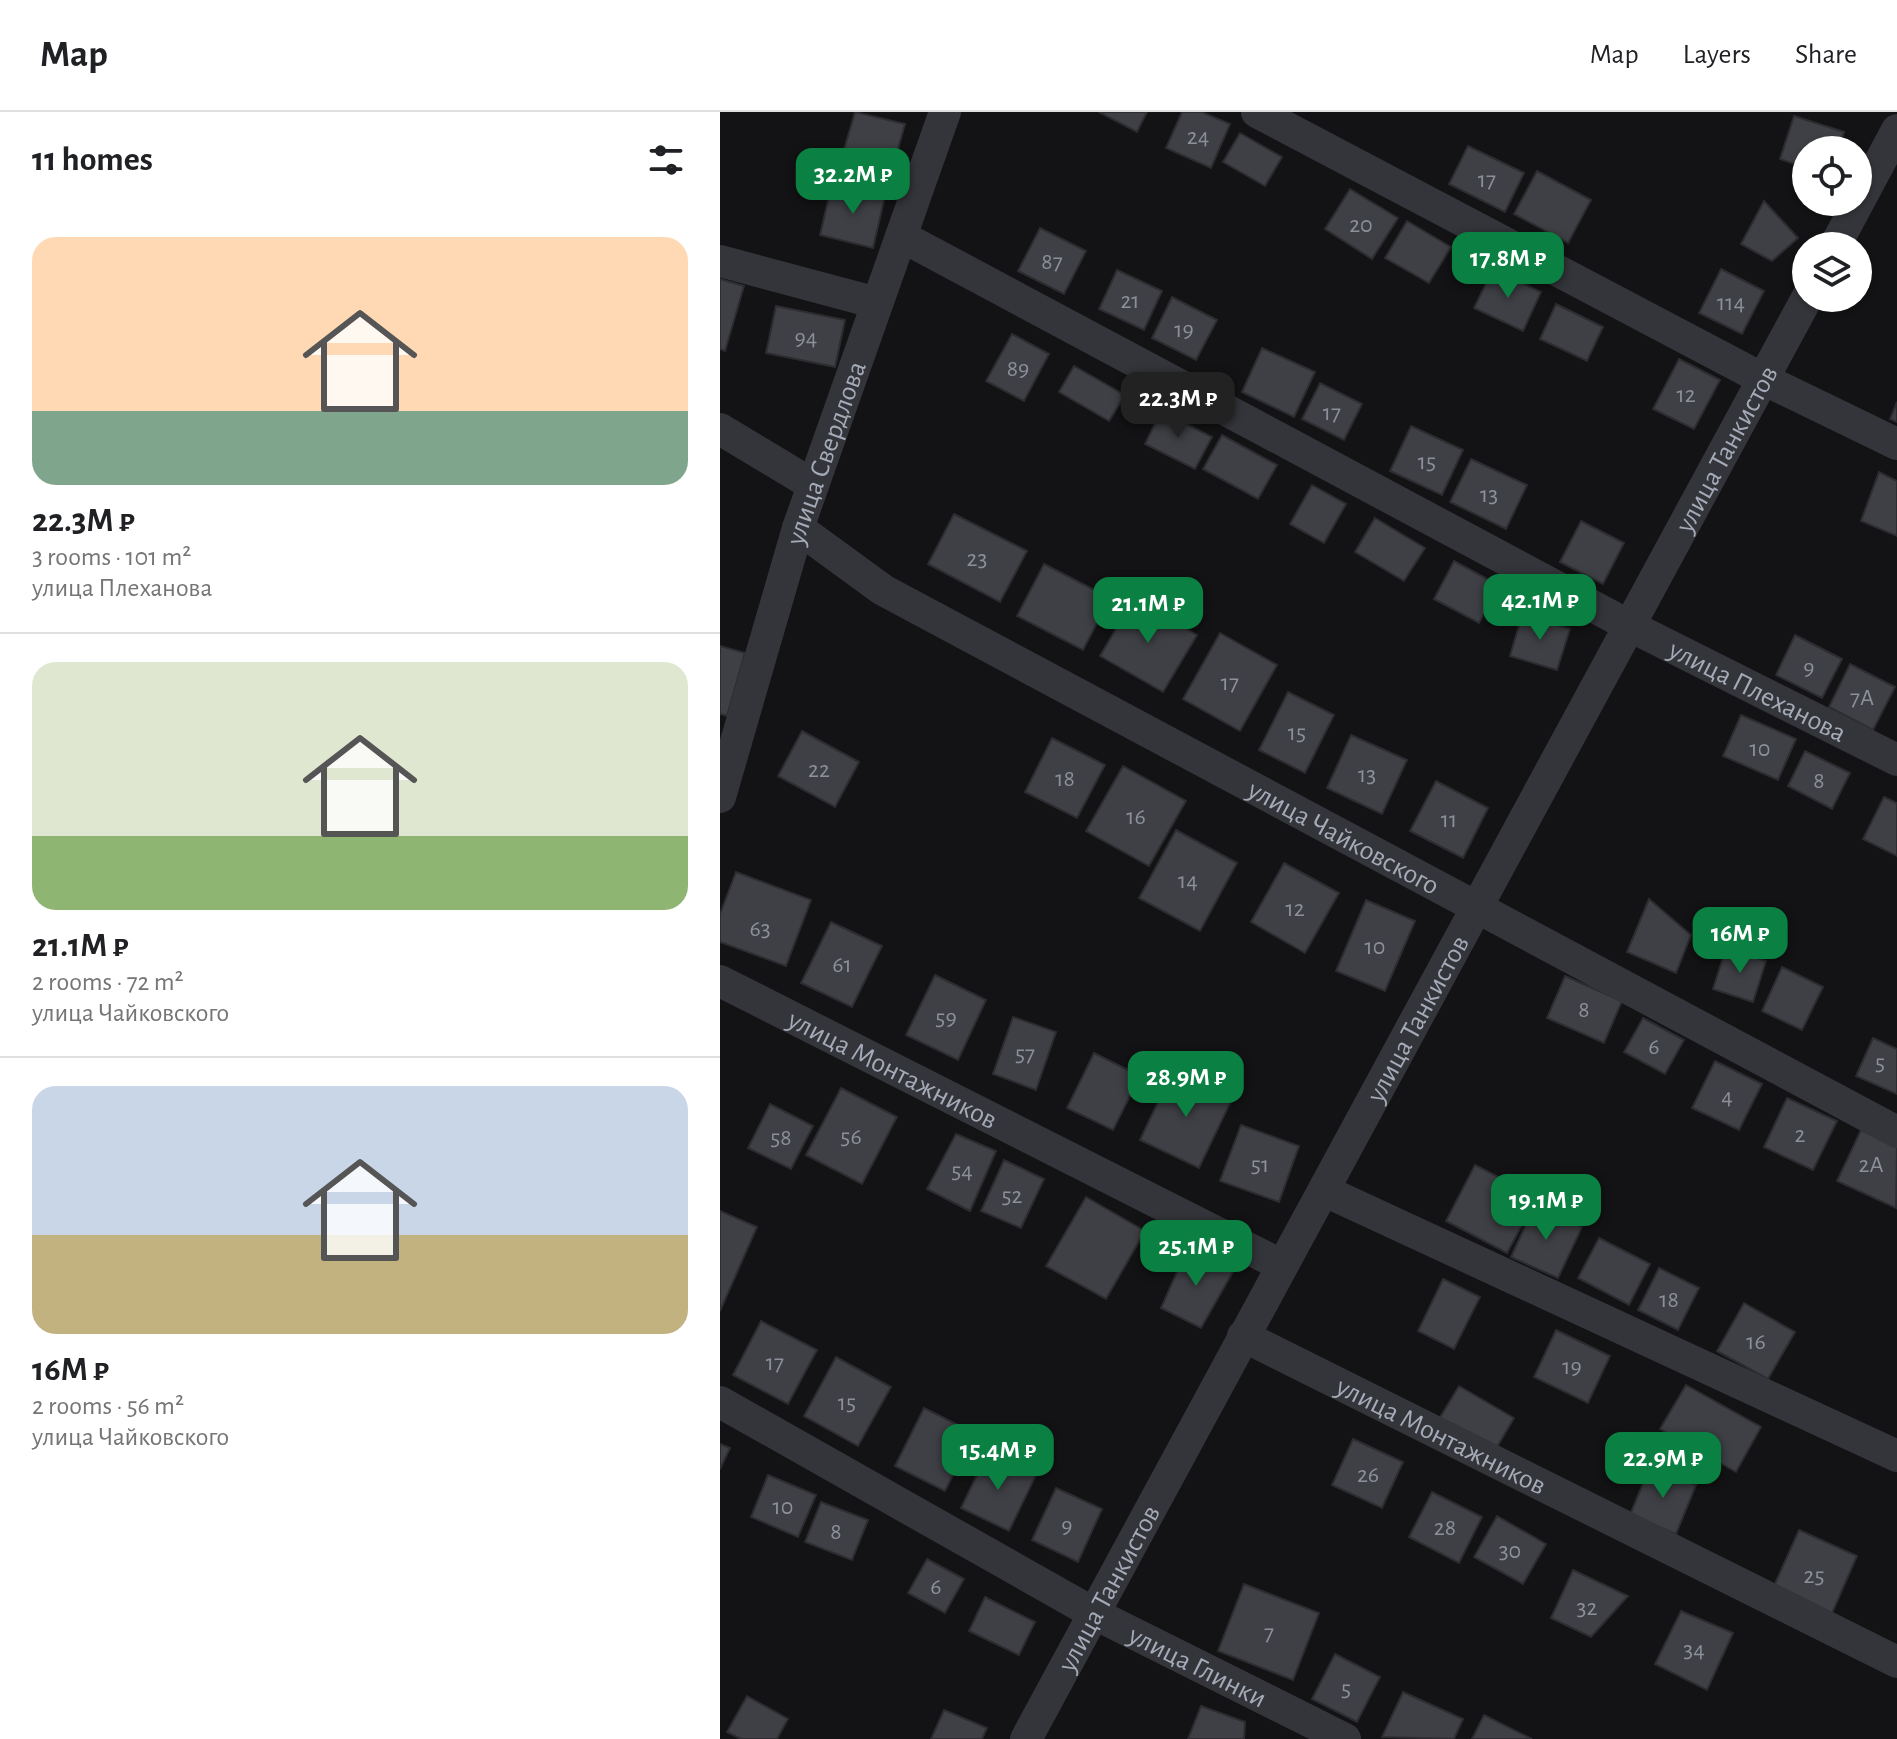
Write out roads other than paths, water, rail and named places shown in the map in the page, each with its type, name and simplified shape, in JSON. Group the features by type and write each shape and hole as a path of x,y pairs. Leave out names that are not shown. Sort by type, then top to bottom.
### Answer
{"street":[{"name":"улица Свердлова","path":"720,797 798,528 945,112"},
{"path":"1257,112 1763,379 1897,444"},
{"path":"1877,112 1897,121"},
{"path":"1842,232 1897,130"},
{"name":"улица Плеханова","path":"901,236 1628,625 1897,760"},
{"path":"720,261 877,303"},
{"name":"улица Танкистов","path":"1026,1739 1799,312"},
{"path":"720,429 813,485"},
{"name":"улица Чайковского","path":"798,528 883,590 1897,1132"},
{"name":"улица Монтажников","path":"720,981 1281,1265"},
{"path":"1325,1191 1897,1456"},
{"name":"улица Монтажников","path":"1243,1336 1897,1662"},
{"name":"улица Глинки","path":"720,1402 1095,1614 1345,1739"}]}
